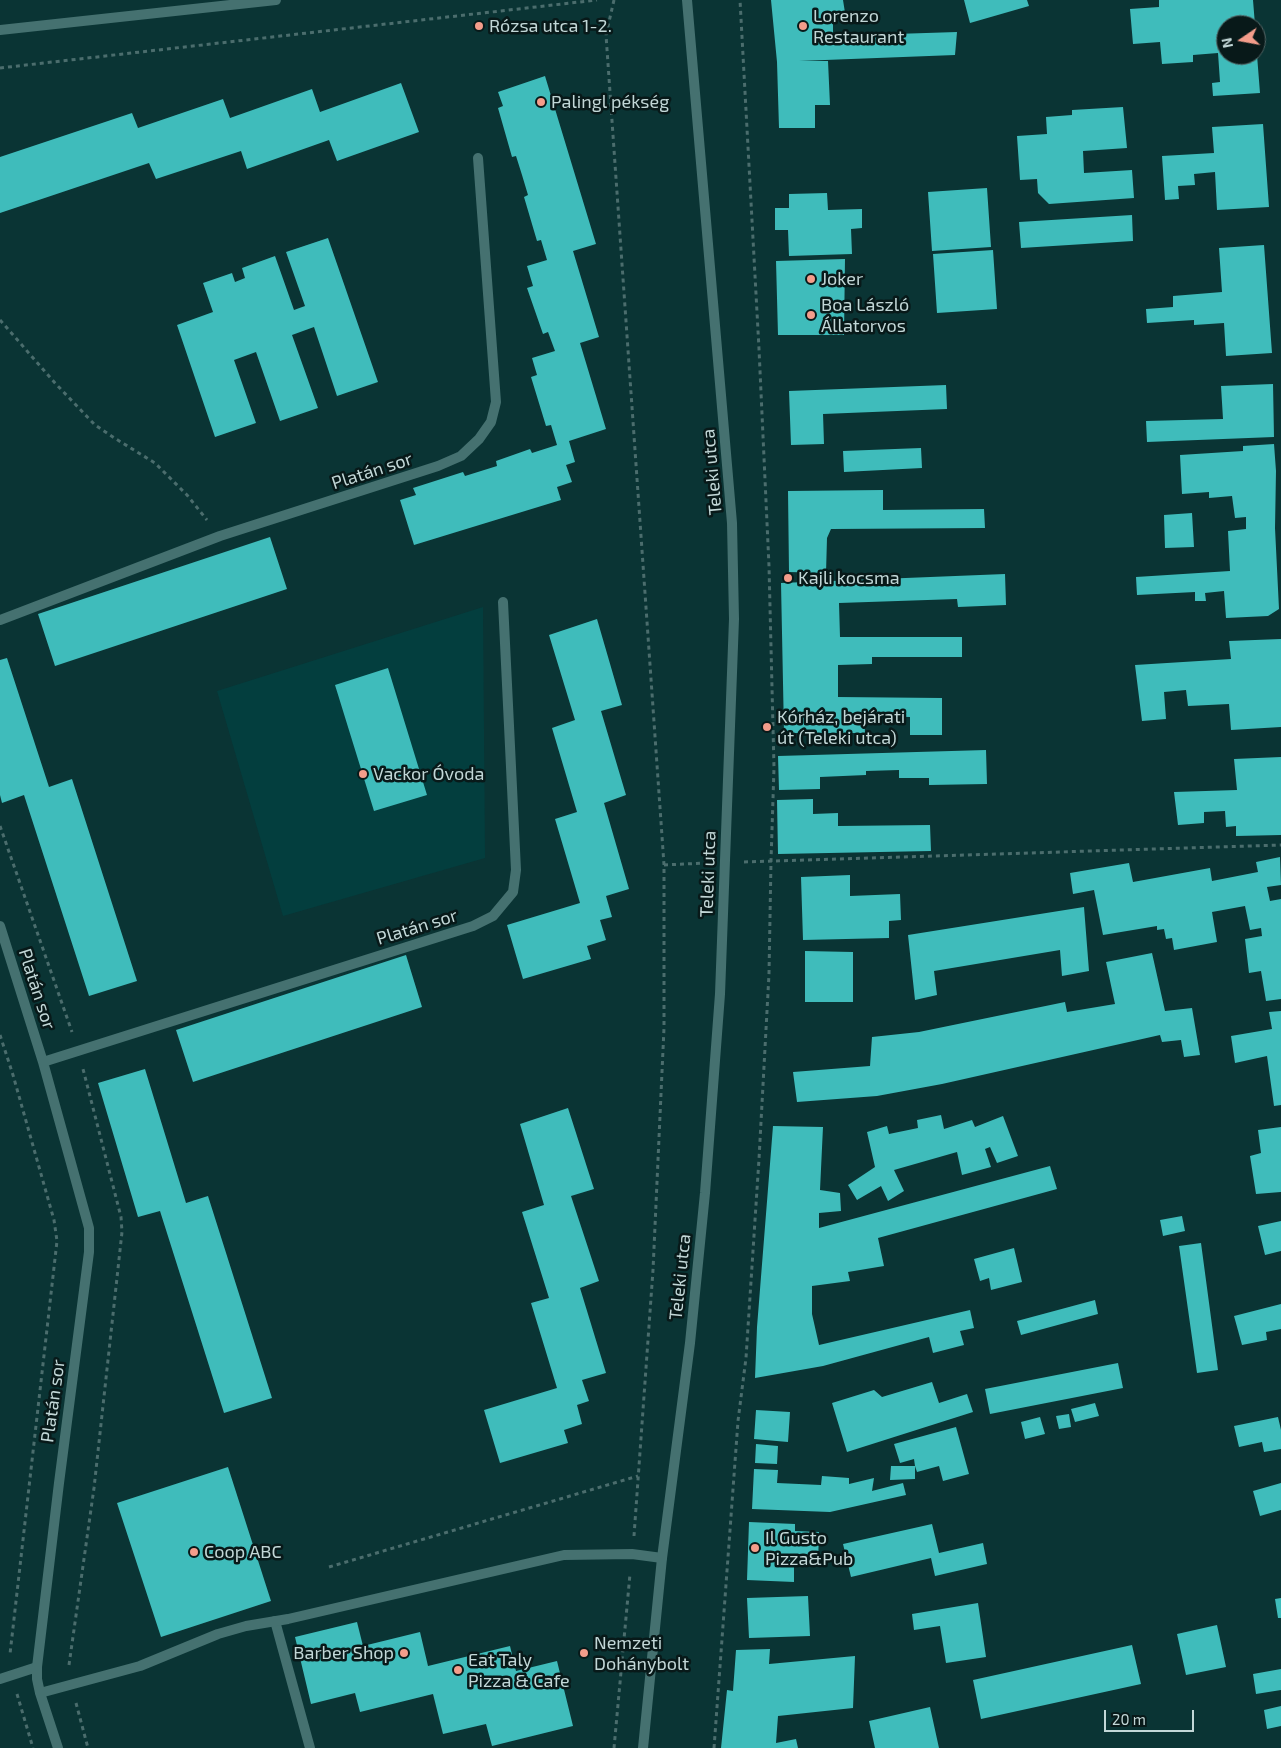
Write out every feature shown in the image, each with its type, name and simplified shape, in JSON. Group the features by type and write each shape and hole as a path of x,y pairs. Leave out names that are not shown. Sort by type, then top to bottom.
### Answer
{"street":[{"path":"0,30 276,0"},
{"name":"Teleki utca","path":"642,1746 662,1558 690,1343 705,1193 720,994 734,619 732,523 687,0"},
{"name":"Platán sor","path":"0,620 220,536 438,466 461,456 479,439 491,422 496,402 478,158"},
{"name":"Platán sor","path":"43,1062 472,926 493,916 514,892 516,870 503,602"},
{"name":"Platán sor","path":"0,926 43,1062 87,1218 89,1252 37,1667 40,1693 58,1748"},
{"path":"40,1693 140,1666 218,1634 246,1626 275,1622 564,1555 632,1554 662,1558"},
{"path":"275,1622 310,1748"},
{"path":"0,1679 37,1667"}],"path":[{"path":"0,68 597,0"},
{"path":"614,0 606,35 664,865 664,1038 653,1270 632,1554 614,1748"},
{"path":"714,1748 738,1421 746,1358 758,1179 769,974 774,768 769,566 759,339 740,0"},
{"path":"0,320 54,383 95,425 155,463 187,495 220,536"},
{"path":"664,865 1281,845"},
{"path":"0,1035 52,1211 57,1241 9,1662 33,1748"},
{"path":"329,1567 638,1476"}],"shaded area":[{"name":"Vackor Óvoda","path":"483,607 485,858 283,916 217,691"}],"building":[{"name":"Lorenzo Restaurant","path":"771,0 843,0 846,19 833,20 833,36 957,32 955,55 799,61 828,61 830,105 815,105 815,128 779,128 777,62"},
{"path":"964,0 1027,0 1029,6 970,23"},
{"path":"1159,0 1253,0 1254,15 1216,15 1216,53 1193,55 1193,62 1162,64 1160,42 1133,44 1130,9 1159,7"},
{"path":"1219,65 1258,65 1260,93 1213,96 1212,83 1220,82"},
{"path":"545,76 596,244 573,251 599,337 580,343 606,429 569,441 575,462 566,465 572,482 557,487 561,500 414,545 400,500 416,495 413,488 463,472 465,476 497,466 496,461 530,449 532,453 557,445 551,425 546,426 531,377 537,375 532,358 555,351 548,332 543,334 527,288 533,286 527,266 547,260 541,240 537,241 524,197 528,195 516,156 512,157 498,108 503,106 498,92"},
{"path":"401,83 419,132 337,161 329,140 247,169 241,151 156,179 149,163 0,213 0,157 132,113 138,128 223,99 230,118 312,89 320,112"},
{"path":"1123,107 1127,148 1083,151 1084,173 1132,170 1134,198 1049,204 1038,193 1037,179 1020,180 1017,136 1047,134 1046,117 1072,115 1072,110"},
{"path":"1263,124 1269,207 1217,210 1215,172 1194,174 1195,185 1178,186 1179,199 1165,200 1162,156 1214,153 1212,127"},
{"path":"987,188 991,247 932,251 928,192"},
{"path":"827,193 828,210 862,209 862,228 851,229 852,254 789,256 788,230 775,230 775,208 789,208 789,194"},
{"path":"1132,215 1133,241 1021,248 1019,222"},
{"path":"328,238 378,382 337,396 314,327 292,335 318,408 280,421 256,352 234,360 256,423 215,437 177,325 213,312 203,283 232,273 235,282 245,278 242,268 275,256 294,310 305,306 286,252"},
{"path":"1264,245 1272,353 1226,356 1224,323 1194,325 1194,320 1147,323 1146,309 1173,307 1173,296 1222,292 1219,248"},
{"path":"993,250 997,309 937,313 933,254"},
{"path":"845,259 844,335 778,335 776,261"},
{"path":"1273,384 1274,437 1147,442 1146,421 1223,419 1221,386"},
{"path":"946,385 947,409 823,414 824,444 791,445 789,391"},
{"path":"1274,444 1276,471 1275,528 1279,609 1268,616 1226,618 1224,591 1205,593 1206,601 1195,601 1195,592 1137,595 1136,577 1230,571 1228,531 1246,529 1246,517 1235,518 1232,496 1209,498 1209,492 1182,494 1180,455 1243,451 1243,446"},
{"path":"921,448 922,468 844,472 843,451"},
{"path":"883,490 883,510 984,509 985,528 831,529 827,538 826,573 789,572 788,491"},
{"path":"1192,513 1194,547 1165,548 1164,515"},
{"path":"270,537 287,589 55,666 38,614"},
{"path":"1005,574 1006,605 958,607 957,599 839,603 840,637 962,637 962,657 872,657 872,664 838,665 838,697 942,698 942,735 910,735 910,717 864,716 865,733 784,733 781,583"},
{"path":"597,619 622,705 601,711 626,795 604,803 629,889 606,896 612,917 600,920 606,940 587,946 591,959 523,979 507,925 580,903 555,819 577,812 552,728 575,720 549,635"},
{"path":"1281,639 1281,727 1231,730 1229,704 1188,706 1186,690 1164,692 1166,719 1142,721 1135,665 1231,659 1229,641"},
{"path":"7,658 49,787 72,779 137,981 89,996 24,795 2,803 0,795 0,660"},
{"path":"388,668 427,795 374,811 335,685"},
{"path":"986,750 987,784 929,785 929,778 899,778 899,770 866,771 866,775 820,777 820,789 779,790 778,756"},
{"path":"1281,757 1281,835 1236,836 1236,826 1226,827 1225,811 1204,812 1204,823 1178,825 1174,792 1237,790 1234,759"},
{"path":"813,799 813,814 838,813 838,826 930,825 931,851 778,854 777,800"},
{"path":"1280,857 1281,885 1267,887 1270,901 1281,899 1281,999 1266,1001 1261,971 1249,973 1245,939 1262,936 1261,928 1250,930 1245,906 1212,912 1217,942 1174,950 1172,938 1166,939 1164,929 1157,930 1157,926 1103,935 1094,890 1073,894 1070,873 1129,863 1133,882 1210,868 1212,881 1258,872 1256,862"},
{"path":"850,875 850,896 900,894 901,920 889,921 889,938 803,940 801,877"},
{"path":"1084,907 1089,971 1062,976 1060,950 934,971 937,995 915,1000 908,935"},
{"path":"805,951 853,952 853,1002 805,1002"},
{"path":"1152,953 1165,1011 1192,1008 1200,1055 1184,1057 1181,1040 1162,1042 1160,1035 942,1084 877,1096 797,1102 793,1072 870,1066 872,1037 919,1032 1065,1002 1067,1012 1115,1004 1106,962"},
{"path":"406,955 422,1007 193,1082 176,1030"},
{"path":"1281,1011 1281,1105 1274,1106 1267,1056 1235,1063 1231,1036 1272,1029 1269,1012"},
{"path":"145,1069 186,1203 208,1196 272,1398 224,1413 160,1211 138,1217 98,1083"},
{"path":"568,1108 594,1189 571,1196 599,1281 580,1288 606,1373 582,1380 589,1401 577,1405 582,1424 564,1430 568,1443 500,1463 484,1410 557,1388 531,1303 549,1298 522,1212 544,1205 520,1124"},
{"path":"941,1115 944,1129 972,1120 975,1127 1003,1116 1018,1156 997,1163 990,1147 985,1149 991,1167 962,1175 957,1152 894,1170 904,1191 888,1201 881,1186 857,1200 848,1185 875,1167 867,1132 887,1126 889,1134 918,1128 917,1120"},
{"path":"773,1126 823,1127 820,1190 840,1193 841,1211 819,1213 819,1228 1050,1166 1057,1189 878,1238 884,1266 848,1272 850,1281 812,1286 812,1314 819,1345 970,1310 974,1328 960,1331 964,1345 933,1353 929,1337 823,1366 755,1378 757,1327"},
{"path":"1281,1127 1281,1192 1256,1194 1250,1156 1261,1153 1258,1130"},
{"path":"1182,1216 1185,1231 1163,1236 1160,1220"},
{"path":"1281,1221 1281,1251 1265,1255 1258,1226"},
{"path":"1201,1243 1218,1370 1197,1373 1179,1246"},
{"path":"1014,1248 1022,1282 991,1290 989,1278 980,1281 974,1259"},
{"path":"1095,1300 1098,1314 1021,1335 1017,1321"},
{"path":"1281,1304 1281,1329 1266,1332 1267,1340 1242,1345 1234,1316"},
{"path":"1118,1363 1123,1388 990,1414 985,1389"},
{"path":"932,1382 939,1403 967,1394 973,1412 847,1452 832,1403 874,1390 882,1397"},
{"path":"1095,1403 1099,1416 1075,1422 1071,1409"},
{"path":"756,1410 790,1412 788,1442 754,1439"},
{"path":"1069,1414 1071,1427 1059,1429 1056,1416"},
{"path":"1040,1417 1045,1434 1025,1439 1021,1422"},
{"path":"1278,1417 1281,1430 1281,1449 1264,1452 1262,1442 1239,1447 1234,1426"},
{"path":"956,1427 969,1474 943,1481 939,1466 917,1472 914,1459 900,1463 894,1444"},
{"path":"756,1444 778,1446 777,1464 755,1463"},
{"path":"891,1466 915,1466 915,1479 890,1480"},
{"name":"Coop ABC","path":"228,1467 271,1601 161,1637 117,1503"},
{"path":"754,1469 778,1470 777,1483 821,1485 822,1476 849,1478 849,1484 874,1478 872,1491 903,1483 906,1495 830,1512 752,1509"},
{"path":"1281,1483 1281,1510 1260,1516 1253,1491"},
{"path":"749,1522 795,1524 795,1531 819,1532 818,1564 794,1563 794,1582 747,1580"},
{"path":"932,1524 939,1553 983,1543 987,1564 935,1576 931,1558 851,1577 843,1544"},
{"path":"808,1596 810,1636 749,1638 747,1598"},
{"path":"1281,1598 1281,1618 1278,1618 1275,1599"},
{"path":"978,1603 986,1657 946,1663 940,1626 914,1630 912,1614"},
{"path":"357,1622 363,1646 420,1632 428,1666 510,1646 516,1671 557,1661 573,1726 492,1746 486,1724 443,1734 433,1694 360,1712 355,1693 311,1704 295,1637"},
{"path":"1217,1625 1226,1667 1186,1675 1177,1634"},
{"path":"1132,1645 1141,1684 981,1719 973,1680"},
{"path":"770,1649 769,1664 855,1656 853,1708 778,1716 776,1743 796,1739 798,1748 721,1748 727,1690 733,1691 736,1650"},
{"path":"1281,1669 1281,1690 1256,1694 1253,1674"},
{"path":"1281,1706 1281,1726 1267,1729 1264,1710"},
{"path":"930,1707 939,1748 875,1748 869,1721"}],"place":[{"name":"Rózsa utca 1-2.","path":"479,26"},
{"name":"Lorenzo Restaurant","path":"803,26"},
{"name":"Palingl pékség","path":"541,102"},
{"name":"Joker","path":"811,279"},
{"name":"Boa László Állatorvos","path":"811,315"},
{"name":"Kajli kocsma","path":"788,578"},
{"name":"Kórház, bejárati út (Teleki utca)","path":"767,727"},
{"name":"Vackor Óvoda","path":"363,774"},
{"name":"Il Gusto Pizza&Pub","path":"755,1548"},
{"name":"Coop ABC","path":"194,1552"},
{"name":"Barber Shop","path":"404,1653"},
{"name":"Nemzeti Dohánybolt","path":"584,1653"},
{"name":"Eat Taly Pizza & Cafe","path":"458,1670"}]}
